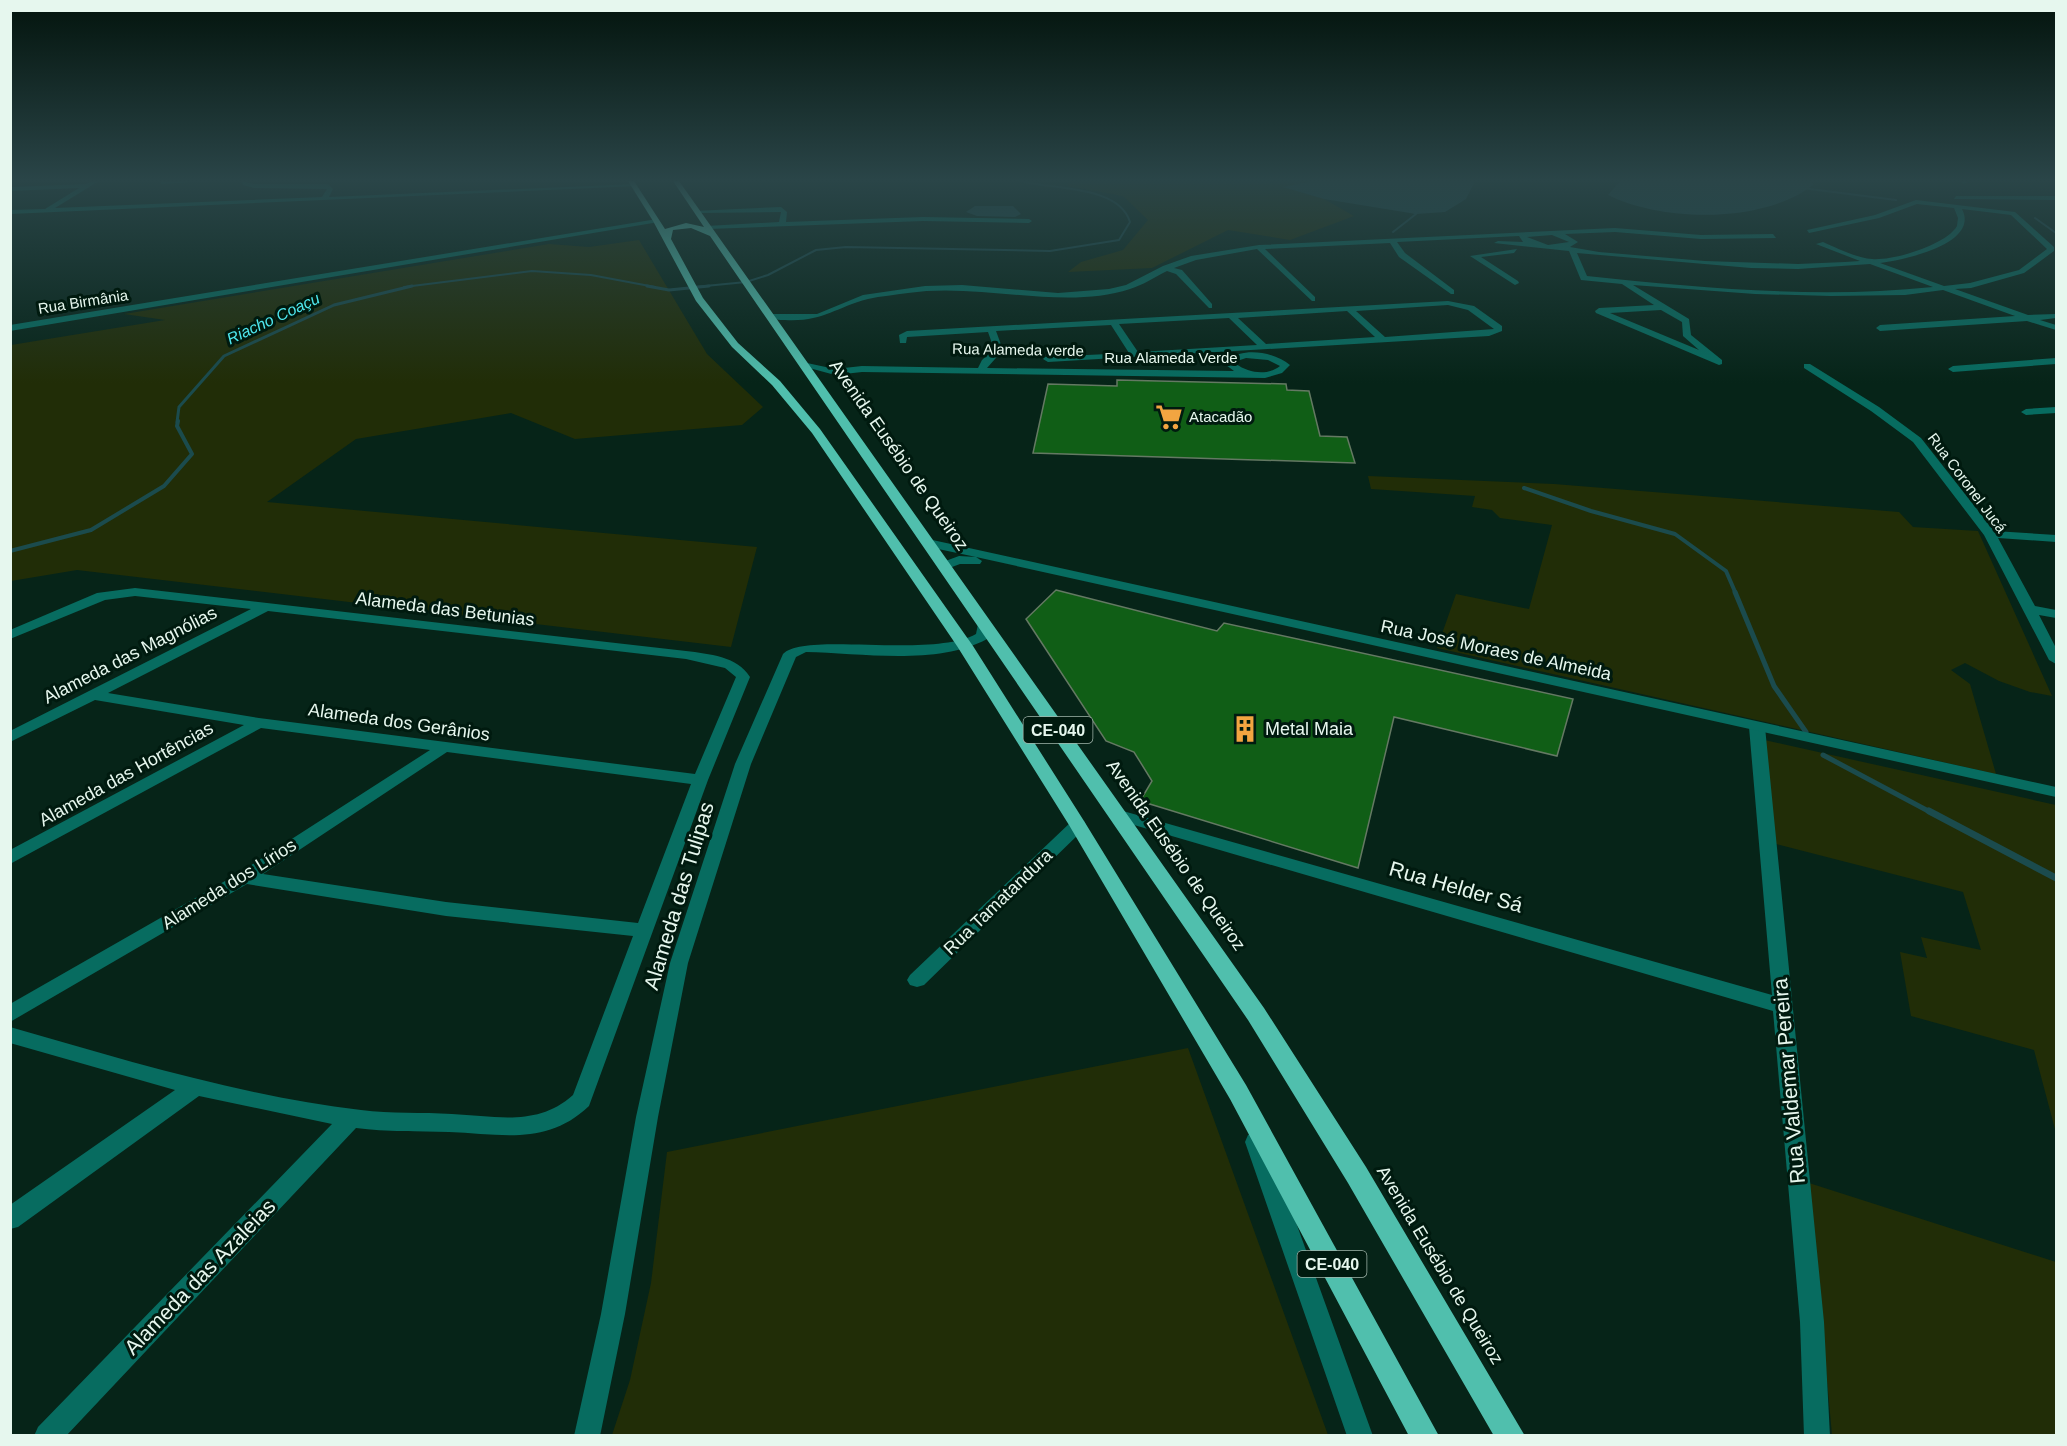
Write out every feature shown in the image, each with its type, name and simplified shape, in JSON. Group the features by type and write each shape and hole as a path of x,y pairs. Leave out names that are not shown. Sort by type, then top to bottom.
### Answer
{"highway":[{"name":"CE-040","path":"672,248 699,299 735,345 776,383 812,426 890,534 965,646 1078,825 1238,1092 1425,1436"},
{"name":"Avenida Eusébio de Queiroz","path":"723,248 777,323 1256,1014 1357,1174 1511,1436"}],"street":[{"name":"Rua Birmânia","path":"10,328 491,248"},
{"path":"777,323 826,319 873,300 915,292 960,291 1032,298 1113,293 1140,286 1166,268 1206,255 1257,248"},
{"path":"1113,293 1128,287 1151,285 1175,270 1214,258 1259,248"},
{"path":"1261,248 1312,299"},
{"path":"1397,248 1402,255 1451,292"},
{"path":"1515,283 1474,255 1533,250 1532,248"},
{"path":"1567,248 1732,265 1804,266 1869,261 1912,254 1926,248"},
{"path":"1833,248 2056,328"},
{"path":"1572,250 1584,278 1625,283 1805,294 1952,287 2021,271 2043,258 2050,248"},
{"path":"1869,261 2056,322"},
{"path":"1166,268 1175,270 1209,306"},
{"path":"1625,283 1655,305 1664,307"},
{"path":"1639,284 1664,307 1686,321 1687,336"},
{"path":"777,323 818,316 866,297 925,288 968,288 1090,295"},
{"path":"903,341 906,334 1461,304 1491,321 1498,328 1498,331 1489,333 1048,359"},
{"path":"1658,337 1687,336 1719,362 1658,337 1599,310 1664,307"},
{"path":"1349,309 1382,339"},
{"path":"1231,315 1263,346"},
{"path":"1880,328 2056,316"},
{"path":"1113,322 1135,355"},
{"path":"982,368 999,350 991,329"},
{"name":"Rua Alameda Verde","path":"805,364 836,372 862,369 982,368 1254,374 1275,373 1281,371 1284,365 1270,357 1253,355 1238,357 1231,362 1231,365"},
{"path":"1953,369 2056,361"},
{"name":"Rua Alameda verde","path":"805,364 982,368 1213,368 1231,365"},
{"path":"1231,365 1254,374"},
{"name":"Rua Coronel Jucá","path":"1807,366 1914,436 1990,534 2032,610 2056,660"},
{"path":"2026,412 2056,410"},
{"path":"1990,534 2056,538"},
{"name":"Rua José Moraes de Almeida","path":"928,543 1069,579"},
{"name":"Rua José Moraes de Almeida","path":"944,566 959,560 975,560 1069,579 1757,731 2056,792"},
{"name":"Alameda das Betunias","path":"10,635 102,596 135,592 723,661 738,668 743,677 700,780"},
{"name":"Alameda das Magnólias","path":"10,737 266,607"},
{"path":"2032,610 2056,614"},
{"path":"965,646 976,642 982,636 985,624"},
{"name":"Alameda das Tulipas","path":"587,1436 613,1314 647,1117 679,963 743,764 790,654 804,648 939,649 965,646"},
{"name":"Alameda dos Gerânios","path":"94,695 259,723 700,780"},
{"name":"Alameda das Hortências","path":"10,858 259,723"},
{"name":"Rua José Moraes de Almeida","path":"1757,731 2056,802"},
{"name":"Rua Valdemar Pereira","path":"1757,731 1812,1322 1817,1436"},
{"name":"Alameda dos Lírios","path":"10,1014 244,877 443,748"},
{"path":"10,1035 194,1088 352,1118 527,1127 560,1119 582,1100 700,780"},
{"name":"Rua Helder Sá","path":"1116,814 1782,1006"},
{"name":"Rua Tamatandura","path":"917,980 1078,825"},
{"path":"244,877 446,909 645,930"},
{"path":"10,1219 194,1088"},
{"path":"1238,1092 1360,1436"},
{"name":"Alameda das Azaleias","path":"47,1436 352,1118"}],"green space":[{"path":"522,248 644,248 707,354 763,407 742,425 575,439 511,413 356,439 267,502 757,547 731,647 77,570 11,581 11,345 165,320 124,314"},
{"path":"1191,248 1152,268 1068,272 1081,262 1123,250"},
{"path":"1368,476 1554,484 1899,512 1913,527 1978,531 2052,696 2030,692 1999,681 1965,663 1951,670 1970,684 1996,774 1437,648 1456,594 1529,609 1552,525 1500,518 1492,510 1472,507 1475,496 1371,489"},
{"path":"1760,739 2056,805 2056,1133 2034,1050 1911,1016 1900,952 1927,958 1921,937 1981,950 1963,892 1772,843"},
{"path":"1188,1048 1328,1435 612,1435 630,1380 651,1283 667,1152"},
{"path":"1809,1183 2056,1262 2056,1435 1832,1435"}],"building":[{"name":"Atacadão","path":"1117,380 1286,384 1287,390 1309,391 1320,436 1347,437 1355,463 1033,453 1048,384 1117,386"},
{"name":"Metal Maia","path":"1056,590 1217,631 1224,623 1573,699 1557,756 1394,717 1358,868 1140,801 1152,781 1134,752 1106,741 1026,619"}],"waterway":[{"name":"Riacho Coaçu","path":"695,287 746,282 768,275 816,250 831,248"},
{"name":"Riacho Coaçu","path":"921,248 1050,251 1066,248"},
{"name":"Riacho Coaçu","path":"412,286 532,271 591,275 655,287"},
{"name":"Riacho Coaçu","path":"177,422 179,407 224,356 334,305 412,286"},
{"name":"Riacho Coaçu","path":"404,287 412,286"},
{"name":"Riacho Coaçu","path":"647,286 669,290 709,286"},
{"name":"Riacho Coaçu","path":"10,551 91,530 164,486 192,454 177,426 178,421"},
{"path":"1524,488 1591,511 1675,534 1726,571 1736,594"},
{"path":"1735,592 1774,686 1806,732"},
{"path":"1823,755 1932,813"},
{"path":"1929,811 2056,878"}],"place":[{"name":"Atacadão","path":"1169,417"},
{"name":"Metal Maia","path":"1245,729"}]}
